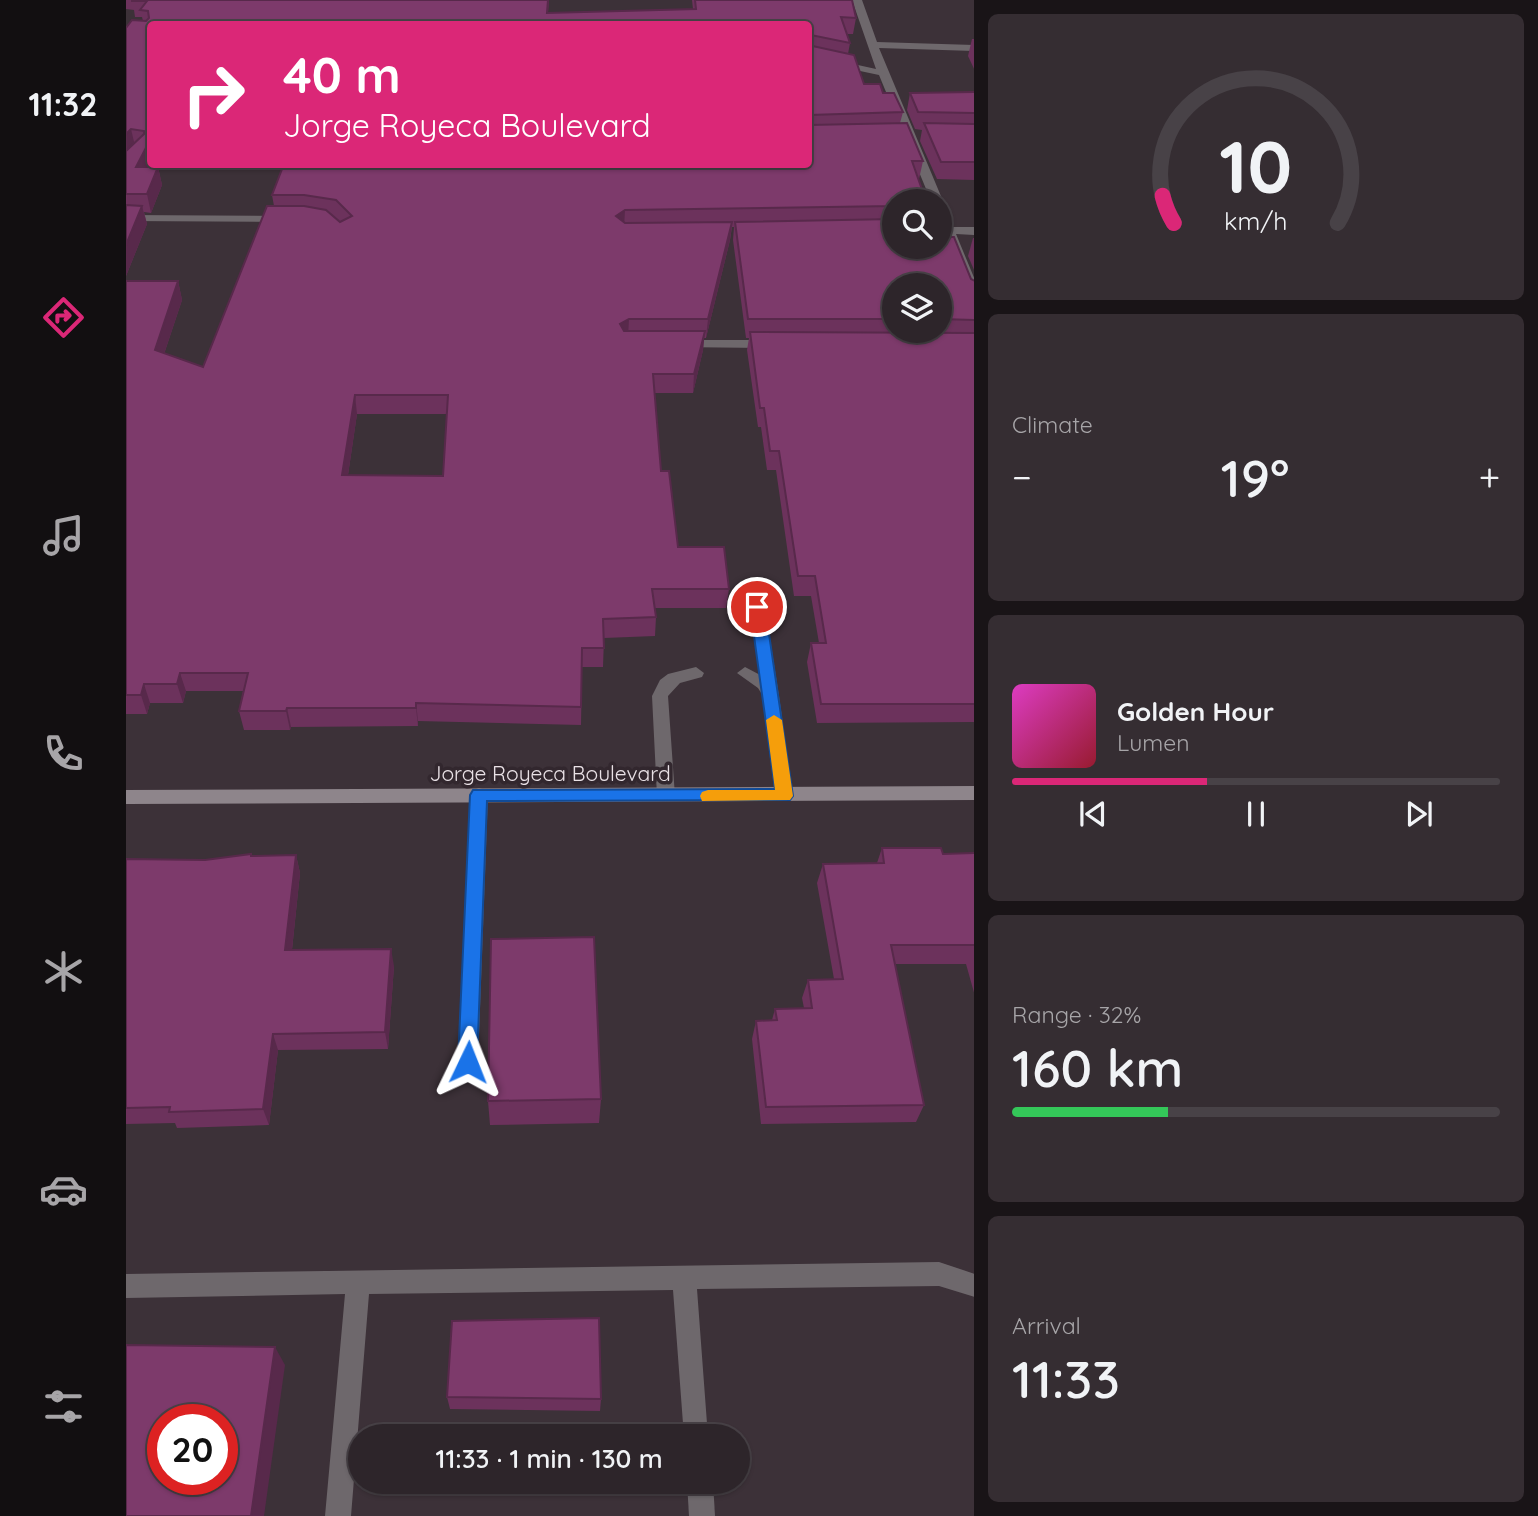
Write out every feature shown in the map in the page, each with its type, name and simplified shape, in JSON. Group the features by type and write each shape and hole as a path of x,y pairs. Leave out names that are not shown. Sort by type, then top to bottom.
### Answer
{"street":[{"path":"857,0 883,73 932,189"},
{"path":"873,44 974,48"},
{"path":"812,58 883,73"},
{"path":"897,135 923,135"},
{"path":"126,218 293,219"},
{"path":"952,230 974,231"},
{"path":"952,247 974,295"},
{"path":"670,344 781,344"},
{"path":"757,607 784,796"},
{"path":"666,796 660,695 665,684 672,678 696,673"},
{"path":"745,673 764,684 771,695"},
{"name":"Jorge Royeca Boulevard","path":"126,797 974,793"},
{"path":"468,1062 479,795"},
{"path":"126,1286 939,1274 974,1286"},
{"path":"684,1276 695,1424"},
{"path":"338,1516 358,1282"},
{"path":"701,1494 702,1516"}],"building":[{"path":"548,0 547,13 696,9 695,0 852,0 856,18 841,17 850,43 812,35 812,21 147,21 147,146 136,167 158,168 147,194 126,194 126,151 144,131 131,129 126,134 126,28 132,20 146,21 149,18 148,11 140,10 147,1 132,1"},
{"path":"812,46 854,55 864,84 880,84 883,93 894,93 903,112 812,115"},
{"path":"974,92 974,113 918,112 910,93"},
{"path":"907,123 923,161 912,161 922,189 882,189 882,206 625,210 616,216 625,223 732,222 708,319 629,319 620,324 624,331 705,331 694,374 653,374 661,471 669,471 678,547 724,547 729,589 652,589 656,617 603,619 604,648 582,648 581,707 416,703 416,708 287,708 286,711 239,711 248,673 180,673 177,684 144,684 141,695 126,695 126,281 178,281 155,350 203,367 267,206 304,206 326,210 340,222 352,216 336,200 304,195 272,195 282,168 812,168 812,125","holes":["355,395 448,395 443,476 342,475"]},
{"path":"924,123 974,124 974,162 941,162"},
{"path":"126,205 142,206 126,245"},
{"path":"882,219 882,259 952,259 954,237 974,280 974,320 952,319 952,273 882,273 882,319 748,319 735,222"},
{"path":"750,332 882,333 882,343 952,343 952,333 974,333 974,704 821,704 811,643 826,643 815,576 798,576 779,451 770,451 764,408 760,408"},
{"path":"882,848 941,848 943,854 974,853 974,945 891,945 924,1105 766,1107 756,1021 777,1020 775,1009 812,1008 808,980 843,979 823,864 884,863"},
{"path":"251,854 296,855 285,950 391,949 385,1032 273,1034 263,1109 169,1112 170,1107 126,1108 126,859 205,860"},
{"path":"594,937 601,1099 488,1101 491,939"},
{"path":"599,1318 601,1399 447,1397 452,1321"},
{"path":"126,1345 275,1347 251,1516 126,1516"}],"slow traffic":[{"path":"708,796 784,796 774,720"}],"route":[{"path":"468,1062 479,795 784,796 757,607"}]}
